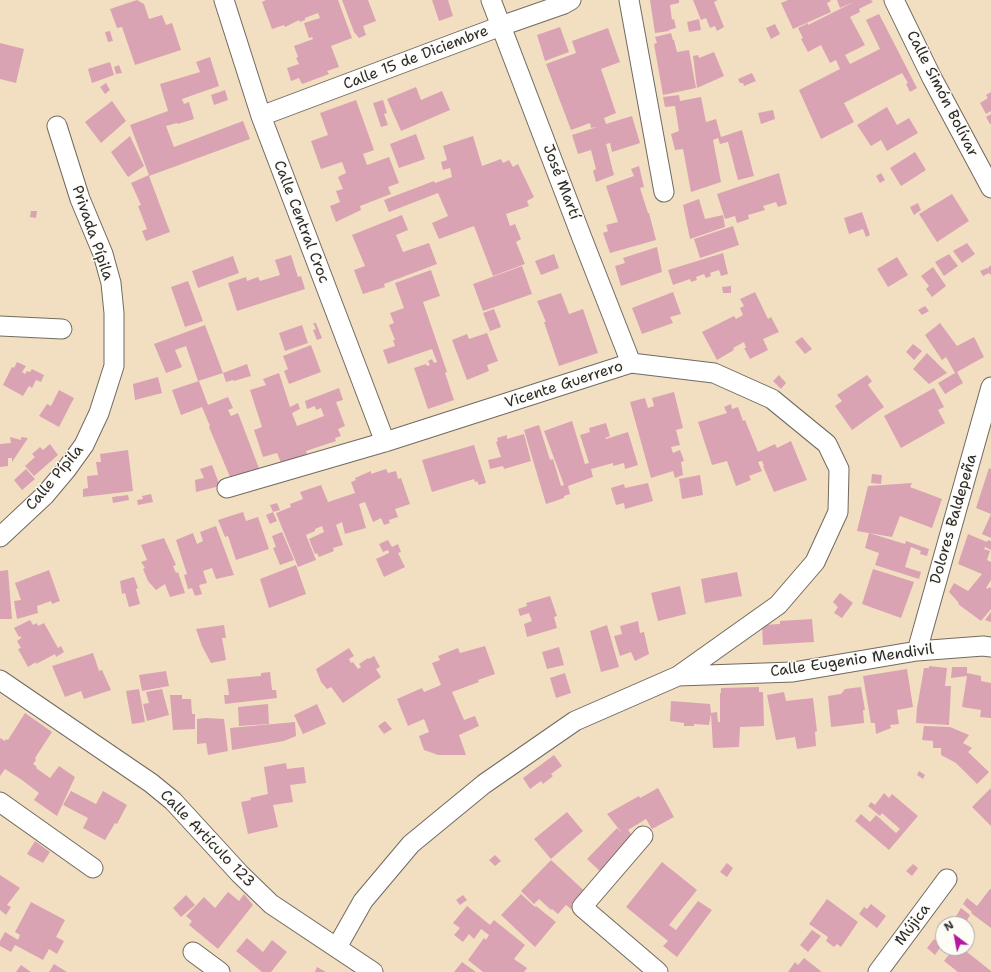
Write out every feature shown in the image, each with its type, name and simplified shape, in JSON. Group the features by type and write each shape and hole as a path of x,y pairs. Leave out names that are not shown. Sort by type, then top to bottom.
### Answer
{"street":[{"name":"Calle Central Croc","path":"224,0 261,116 385,442"},
{"name":"José Martí","path":"491,0 582,238 632,363"},
{"name":"Calle 15 de Diciembre","path":"261,116 501,26 564,4 571,0"},
{"path":"629,0 664,192"},
{"name":"Calle Simón Bolívar","path":"894,0 932,78 991,188"},
{"name":"Privada Pípila","path":"57,126 80,199 103,254 111,283 114,313 114,366"},
{"path":"0,326 62,329"},
{"name":"Vicente Guerrero","path":"227,488 385,442 632,363 714,373 772,400 826,444 839,469 838,512 815,562 778,605 678,676"},
{"name":"Calle Pípila","path":"0,537 45,495 84,445 99,413 114,366"},
{"name":"Dolores Baldepeña","path":"917,650 991,387"},
{"name":"Calle Eugenio Mendivil","path":"337,947 363,900 412,844 484,784 575,721 678,676 793,672 917,650 983,646 991,647"},
{"name":"Calle Artículo 123","path":"0,680 151,783 173,801 240,874 271,904 374,972"},
{"path":"0,802 93,868"},
{"path":"643,836 582,907 658,972"},
{"name":"Mújica","path":"878,972 947,879"},
{"path":"192,952 220,972"}],"building":[{"path":"137,0 144,4 149,19 162,15 166,25 172,23 181,50 135,65 122,27 117,28 110,9"},
{"path":"266,0 338,0 352,38 331,46 339,67 327,71 329,74 302,84 299,78 291,81 287,68 299,64 296,58 298,57 294,46 313,39 312,37 309,38 304,23 320,18 318,13 305,18 305,20 300,22 299,20 285,27 284,25 272,29 262,2"},
{"path":"342,0 368,0 376,21 363,26 366,35 359,38 354,32"},
{"path":"432,0 448,0 453,16 439,21"},
{"path":"650,0 679,0 679,3 670,5 672,20 674,19 676,28 669,31 655,33"},
{"path":"693,0 718,0 714,2 724,27 717,31 715,26 710,28 706,18 701,20"},
{"path":"788,0 830,0 831,1 827,3 831,12 793,29 781,3"},
{"path":"837,0 871,0 873,2 859,9 860,12 850,17 865,45 845,55 850,64 880,49 866,20 879,14 917,88 910,92 906,84 908,83 902,73 844,103 854,122 821,139 799,90 840,69 836,60 830,63 821,45 808,52 801,39 803,38 798,28 808,23 808,25 856,1 840,8"},
{"path":"699,19 701,30 689,32 687,22"},
{"path":"775,24 780,34 771,39 766,28"},
{"path":"560,27 569,52 545,61 537,35"},
{"path":"608,28 620,62 601,69 616,113 604,118 606,124 632,116 640,143 612,152 610,143 606,144 614,175 596,182 593,171 596,169 591,150 578,154 572,135 597,127 591,128 590,123 571,130 546,64 576,53 572,41"},
{"path":"110,31 113,41 108,42 105,32"},
{"path":"671,33 677,52 689,50 696,88 663,95 654,44 657,43 655,37"},
{"path":"0,43 24,49 16,83 0,79"},
{"path":"714,52 724,76 697,88 693,56 698,55 699,58"},
{"path":"210,57 219,86 182,99 184,104 189,102 194,119 166,126 174,147 243,121 250,139 149,176 170,232 146,241 142,231 147,229 138,206 141,205 131,183 149,175 130,125 168,111 160,84 200,72 196,62"},
{"path":"110,62 114,75 92,83 88,69"},
{"path":"119,65 122,73 116,74 114,67"},
{"path":"752,73 756,81 744,86 743,83 740,83 738,79"},
{"path":"106,83 110,90 105,94 100,87"},
{"path":"416,87 421,100 442,91 450,110 401,131 387,99"},
{"path":"225,90 228,100 214,105 211,95"},
{"path":"991,92 991,111 986,114 980,103 988,98 986,95"},
{"path":"679,95 680,101 701,97 706,122 716,119 721,137 742,130 754,176 738,180 728,142 720,144 718,138 713,140 721,182 691,192 683,149 675,150 671,134 679,131 675,106 665,107 663,97"},
{"path":"356,100 374,150 363,154 367,165 389,157 399,183 388,187 391,194 360,206 361,210 336,222 330,206 340,202 336,191 343,189 338,177 346,173 342,162 321,169 311,141 328,135 320,113"},
{"path":"383,100 387,113 384,114 388,125 381,127 373,103"},
{"path":"112,101 126,121 101,143 85,122"},
{"path":"887,107 897,125 909,118 918,133 887,151 881,140 871,146 857,125"},
{"path":"773,110 775,119 761,124 758,113"},
{"path":"991,114 991,124 990,124 986,117"},
{"path":"416,134 425,159 399,168 390,144"},
{"path":"130,136 144,166 128,177 111,152"},
{"path":"473,136 482,166 501,159 503,163 509,160 513,167 518,164 534,197 527,201 529,206 506,214 510,226 515,224 521,239 516,242 525,264 493,276 474,226 439,239 432,223 448,216 438,193 389,212 384,200 434,181 435,183 452,177 450,168 443,170 441,162 447,160 443,146"},
{"path":"915,152 926,170 901,186 890,168"},
{"path":"639,166 644,187 640,188 649,213 656,240 610,253 603,233 608,231 606,225 618,222 606,186 634,176 631,169"},
{"path":"779,173 787,204 778,207 776,202 763,206 765,210 748,215 749,219 737,223 735,216 725,219 717,194"},
{"path":"881,173 885,180 880,183 876,176"},
{"path":"952,194 969,221 937,242 919,214"},
{"path":"699,199 705,219 723,215 725,227 690,239 683,205"},
{"path":"918,203 921,210 914,215 910,207"},
{"path":"31,211 37,211 36,218 30,217"},
{"path":"862,212 870,235 866,237 863,229 849,234 844,218"},
{"path":"402,215 408,230 396,235 403,252 429,243 437,264 384,284 385,287 363,294 354,270 365,266 352,235"},
{"path":"733,226 739,245 700,258 694,239"},
{"path":"967,243 975,254 962,263 953,251"},
{"path":"657,247 662,272 621,286 615,266 625,263 623,258"},
{"path":"723,253 728,274 721,276 719,270 710,273 711,276 706,278 704,274 696,277 697,280 691,282 690,279 673,285 668,270"},
{"path":"554,254 559,268 541,275 535,261"},
{"path":"949,254 958,266 944,276 935,262"},
{"path":"291,255 298,277 301,276 305,289 237,311 228,283 246,277 247,281 258,277 260,281 280,275 275,260"},
{"path":"233,256 239,273 198,288 192,271"},
{"path":"897,257 908,275 888,287 877,269"},
{"path":"991,265 991,275 989,273 983,276 980,271 987,269"},
{"path":"522,266 532,294 483,311 473,284"},
{"path":"933,267 946,286 932,297 926,289 929,286 921,276"},
{"path":"431,270 440,296 423,302 447,372 445,373 454,400 428,409 414,368 426,364 427,366 430,365 428,361 432,359 434,363 437,362 432,349 388,364 383,350 395,346 393,340 395,340 389,325 394,323 390,313 404,308 395,283"},
{"path":"188,281 203,321 185,327 171,287"},
{"path":"731,286 731,293 723,293 722,287"},
{"path":"673,292 681,314 670,317 673,323 642,334 632,308"},
{"path":"755,292 768,319 771,317 779,332 763,339 768,350 750,359 744,348 746,348 744,342 717,360 702,332 734,316 736,319 743,315 740,308 744,306 740,299"},
{"path":"561,293 569,314 583,309 598,353 559,366 544,322 546,322 537,301"},
{"path":"925,306 929,311 922,315 918,310"},
{"path":"494,309 501,327 490,331 483,313"},
{"path":"313,323 316,323 322,338 317,340 313,330 316,329"},
{"path":"940,323 957,346 974,337 984,357 957,372 963,383 945,394 938,383 955,373 946,357 942,360 925,335"},
{"path":"205,325 223,373 198,381 186,346 175,350 182,367 166,373 154,344"},
{"path":"302,325 308,343 285,351 279,333"},
{"path":"487,333 498,361 487,365 489,371 467,380 452,340 467,334 469,339"},
{"path":"802,337 812,349 805,354 795,342"},
{"path":"913,344 922,351 914,360 906,352"},
{"path":"311,345 321,372 289,384 284,371 288,369 283,356"},
{"path":"927,353 947,373 929,384 913,369"},
{"path":"17,362 26,366 22,372 25,374 27,371 30,372 32,369 44,375 41,382 36,380 32,388 29,386 23,396 3,385 12,367 14,368"},
{"path":"247,364 251,376 226,382 223,373"},
{"path":"279,373 290,407 298,403 300,409 292,413 297,426 324,416 321,408 316,410 315,406 307,409 305,401 339,388 343,400 336,402 345,426 338,429 341,436 335,438 336,441 306,451 307,454 281,463 277,453 263,457 254,430 262,427 250,390 266,385 263,379"},
{"path":"779,375 786,383 781,389 773,381"},
{"path":"867,375 872,381 868,385 884,407 852,430 835,406 842,401 837,395"},
{"path":"158,377 162,393 135,400 133,384"},
{"path":"199,381 208,405 228,397 233,408 228,410 231,416 238,413 260,471 240,479 238,474 230,477 202,407 181,415 172,390"},
{"path":"934,388 944,407 938,410 945,423 901,448 884,416"},
{"path":"59,390 74,398 59,427 39,416 47,404 51,406"},
{"path":"674,392 683,428 676,430 680,445 671,447 673,453 680,450 684,461 681,462 683,475 675,478 673,471 651,478 630,402 645,398 648,408 654,406 652,398"},
{"path":"731,404 732,409 738,407 758,452 775,444 777,448 791,441 807,480 774,492 762,461 758,462 762,471 749,476 751,480 736,486 727,461 712,465 698,422 727,413 724,407"},
{"path":"572,421 585,464 589,463 580,435 590,432 589,428 606,423 610,436 605,438 606,439 628,432 638,465 625,469 624,463 613,466 613,463 591,469 593,477 568,486 570,494 564,496 564,498 546,504 524,430 539,425 550,460 553,459 561,486 564,485 544,431"},
{"path":"524,434 531,461 504,469 503,466 490,469 488,460 501,457 496,442 498,441 497,438 507,435 507,439"},
{"path":"10,437 21,440 21,437 28,438 12,462 12,458 8,458 8,466 0,467 0,444 11,443"},
{"path":"50,444 58,455 34,476 25,466 35,457 32,454 40,447 43,450"},
{"path":"474,445 486,483 479,485 474,479 432,492 422,460"},
{"path":"128,450 133,491 83,497 83,489 88,488 87,476 98,475 96,462 101,462 100,454"},
{"path":"212,465 220,486 196,492 195,480 204,478 200,469"},
{"path":"989,468 991,469 991,514 976,508"},
{"path":"26,469 35,479 22,490 14,480"},
{"path":"386,469 388,473 396,471 398,479 401,478 410,504 395,509 398,517 389,520 390,523 384,525 381,518 373,522 365,502 359,504 366,528 345,534 342,522 336,525 343,545 333,548 334,551 319,557 317,553 315,554 309,539 324,532 322,526 315,529 315,531 306,535 316,560 298,567 276,513 291,507 290,504 303,499 300,492 321,485 328,502 355,493 351,482 356,480 355,478 371,471 371,474"},
{"path":"872,474 882,475 881,484 871,483"},
{"path":"700,475 703,495 682,499 679,479"},
{"path":"648,483 653,501 625,509 624,503 616,505 611,488 624,484 625,488"},
{"path":"912,483 910,487 942,499 932,528 900,516 892,537 857,531 868,486"},
{"path":"151,494 153,502 138,505 137,500 143,499 142,496"},
{"path":"128,495 129,500 113,503 112,497"},
{"path":"277,503 280,510 273,512 270,505"},
{"path":"243,512 246,521 258,517 269,549 236,560 228,536 225,537 218,520"},
{"path":"273,512 277,521 270,524 266,515"},
{"path":"991,514 991,538 982,534"},
{"path":"216,526 234,575 216,579 212,568 203,571 207,583 199,585 202,594 195,596 192,588 188,589 184,575 187,574 176,540 193,533 197,544 203,541 200,532"},
{"path":"282,532 294,560 280,565 273,548 276,547 272,536"},
{"path":"869,533 905,544 906,541 929,549 927,556 920,554 921,551 911,547 905,567 921,572 919,579 875,565 879,553 865,548"},
{"path":"968,534 987,542 988,540 991,541 991,550 985,547 984,549 990,551 987,560 991,562 991,580 986,588 991,588 991,609 981,621 958,604 959,603 949,592 954,583 968,591 982,574 958,564"},
{"path":"164,538 176,565 173,566 176,573 178,572 185,593 170,597 165,584 156,590 148,581 143,569 145,568 141,562 147,560 141,545"},
{"path":"388,540 392,547 398,544 401,552 398,553 405,567 384,577 376,559 389,553 388,550 383,552 379,544"},
{"path":"296,565 306,594 269,608 260,579"},
{"path":"873,569 914,582 901,618 862,604"},
{"path":"8,570 12,619 0,619 0,571"},
{"path":"49,570 60,601 52,604 51,601 37,606 38,613 17,619 14,601 21,600 15,583"},
{"path":"737,572 742,596 705,603 701,579"},
{"path":"134,577 138,588 136,589 140,604 129,607 125,593 122,594 120,581"},
{"path":"680,586 686,614 658,621 651,593"},
{"path":"840,593 853,603 842,618 834,613 838,607 833,602"},
{"path":"550,596 557,616 554,617 557,628 527,637 524,624 532,621 529,613 520,616 518,609 527,606 526,603"},
{"path":"991,612 991,622 985,620"},
{"path":"812,619 814,642 763,645 762,625 780,624 780,621"},
{"path":"30,620 33,625 37,623 38,626 44,623 58,648 61,646 64,652 56,657 55,654 28,667 18,649 21,648 17,641 21,638 21,636 19,637 14,628"},
{"path":"638,621 640,633 644,632 649,654 635,661 631,652 620,656 614,636 622,634 620,626"},
{"path":"224,625 226,638 222,638 226,660 211,663 202,646 196,629"},
{"path":"607,625 619,667 601,672 590,631"},
{"path":"485,646 495,674 478,680 479,682 452,692 464,720 475,716 479,726 459,735 466,755 438,755 424,750 419,736 429,732 424,719 408,726 397,699 422,688 424,692 441,685 432,663 440,660 438,656 458,648 460,653"},
{"path":"559,647 564,665 547,669 542,652"},
{"path":"349,648 354,656 349,659 358,669 361,667 359,664 374,656 380,667 376,669 381,677 343,703 331,687 327,689 321,682 316,669"},
{"path":"93,653 99,671 102,670 111,690 84,699 81,691 65,697 52,666"},
{"path":"929,666 947,668 945,686 951,686 949,725 916,723 924,668 929,668"},
{"path":"952,667 967,667 967,673 981,676 981,681 991,683 991,718 980,717 981,710 962,707 967,676 951,678"},
{"path":"907,669 913,707 897,710 899,724 890,725 891,728 876,734 875,723 871,723 863,676"},
{"path":"166,671 169,686 142,691 139,675"},
{"path":"270,672 272,690 276,690 277,698 225,704 224,695 229,695 227,679 261,676 261,673"},
{"path":"565,673 571,693 556,698 550,678"},
{"path":"759,687 759,692 763,692 764,726 740,727 739,747 713,748 711,714 709,725 694,724 694,726 684,726 684,723 670,721 671,701 710,704 711,713 717,712 718,722 720,722 721,688"},
{"path":"861,687 865,710 863,710 864,723 831,727 828,696 841,694 845,689"},
{"path":"139,689 145,722 132,724 126,691"},
{"path":"162,689 169,715 147,721 143,704 149,703 146,692"},
{"path":"784,692 786,701 813,698 817,731 815,732 816,746 797,749 795,737 776,740 767,695"},
{"path":"170,695 182,695 182,699 191,699 192,714 195,714 195,729 173,730"},
{"path":"268,704 269,724 239,726 238,707"},
{"path":"317,704 326,724 303,734 294,715"},
{"path":"25,713 52,732 35,758 36,760 33,764 37,767 36,768 50,778 59,766 75,777 57,816 34,800 39,793 22,780 5,769 0,776 0,738 5,741 6,739 8,740"},
{"path":"197,719 224,719 228,751 208,755 206,743 197,744"},
{"path":"385,721 392,729 384,734 378,726"},
{"path":"295,722 296,736 284,741 232,750 230,728"},
{"path":"924,726 950,727 969,735 963,743 972,748 968,752 989,772 977,784 956,763 941,755 941,748 933,748 933,741 922,740"},
{"path":"554,755 562,766 551,774 553,776 543,784 541,781 530,789 523,778"},
{"path":"286,763 287,769 304,767 306,783 290,785 293,802 273,805 278,827 248,834 241,802 251,800 250,798 268,794 264,767"},
{"path":"919,771 925,775 923,779 917,775"},
{"path":"658,788 674,817 652,829 646,819 628,830 632,835 604,875 587,859 617,828 622,833 607,814 639,796 640,798"},
{"path":"991,788 991,826 972,807"},
{"path":"71,791 96,804 103,791 127,805 117,824 115,823 105,840 83,828 88,818 63,805"},
{"path":"884,793 889,798 892,794 918,816 889,850 855,821 861,814 870,822 876,815 896,833 900,829 882,813 880,816 868,806 871,802 875,805"},
{"path":"567,812 583,831 551,859 534,839"},
{"path":"35,841 50,852 43,863 27,854"},
{"path":"495,855 501,861 495,866 489,860"},
{"path":"551,860 591,897 576,913 566,905 558,914 539,899 534,904 521,891"},
{"path":"662,862 697,890 669,925 676,930 698,901 712,910 677,957 663,946 668,941 626,907"},
{"path":"727,863 733,868 727,877 720,872"},
{"path":"913,864 918,868 912,876 906,871"},
{"path":"0,875 20,888 7,905 11,907 6,915 0,910"},
{"path":"991,889 991,928 971,913 972,912 963,904 967,898 977,906"},
{"path":"228,892 239,901 244,894 253,905 218,949 189,925 192,921 186,916 204,897 215,908"},
{"path":"521,894 535,907 536,906 556,922 535,947 501,915"},
{"path":"186,895 195,905 181,917 173,908"},
{"path":"463,895 467,900 460,905 456,900"},
{"path":"827,899 858,922 841,947 837,944 834,947 826,941 828,937 809,924"},
{"path":"31,902 65,920 56,937 64,941 57,954 49,949 43,960 15,945 11,952 0,946 0,941 5,932 18,940 20,935 15,932"},
{"path":"871,904 886,916 877,928 859,914 864,907 867,909"},
{"path":"467,906 490,925 494,920 525,945 514,959 527,968 524,972 483,972 468,960 484,938 486,940 489,935 481,929 474,939 469,934 463,942 454,935 460,928 453,923"},
{"path":"961,908 970,915 969,916 956,916"},
{"path":"812,930 821,936 808,952 800,945"},
{"path":"247,938 263,952 272,940 287,952 271,972 262,972 236,951"},
{"path":"934,939 935,940 935,955 927,948"},
{"path":"948,956 972,956 991,972 958,972 944,961"},
{"path":"804,958 822,972 788,972 795,962 798,965"},
{"path":"462,962 476,972 454,972"},
{"path":"54,964 67,972 49,972"},
{"path":"21,965 31,972 16,972"},
{"path":"317,967 326,972 315,972"}]}
